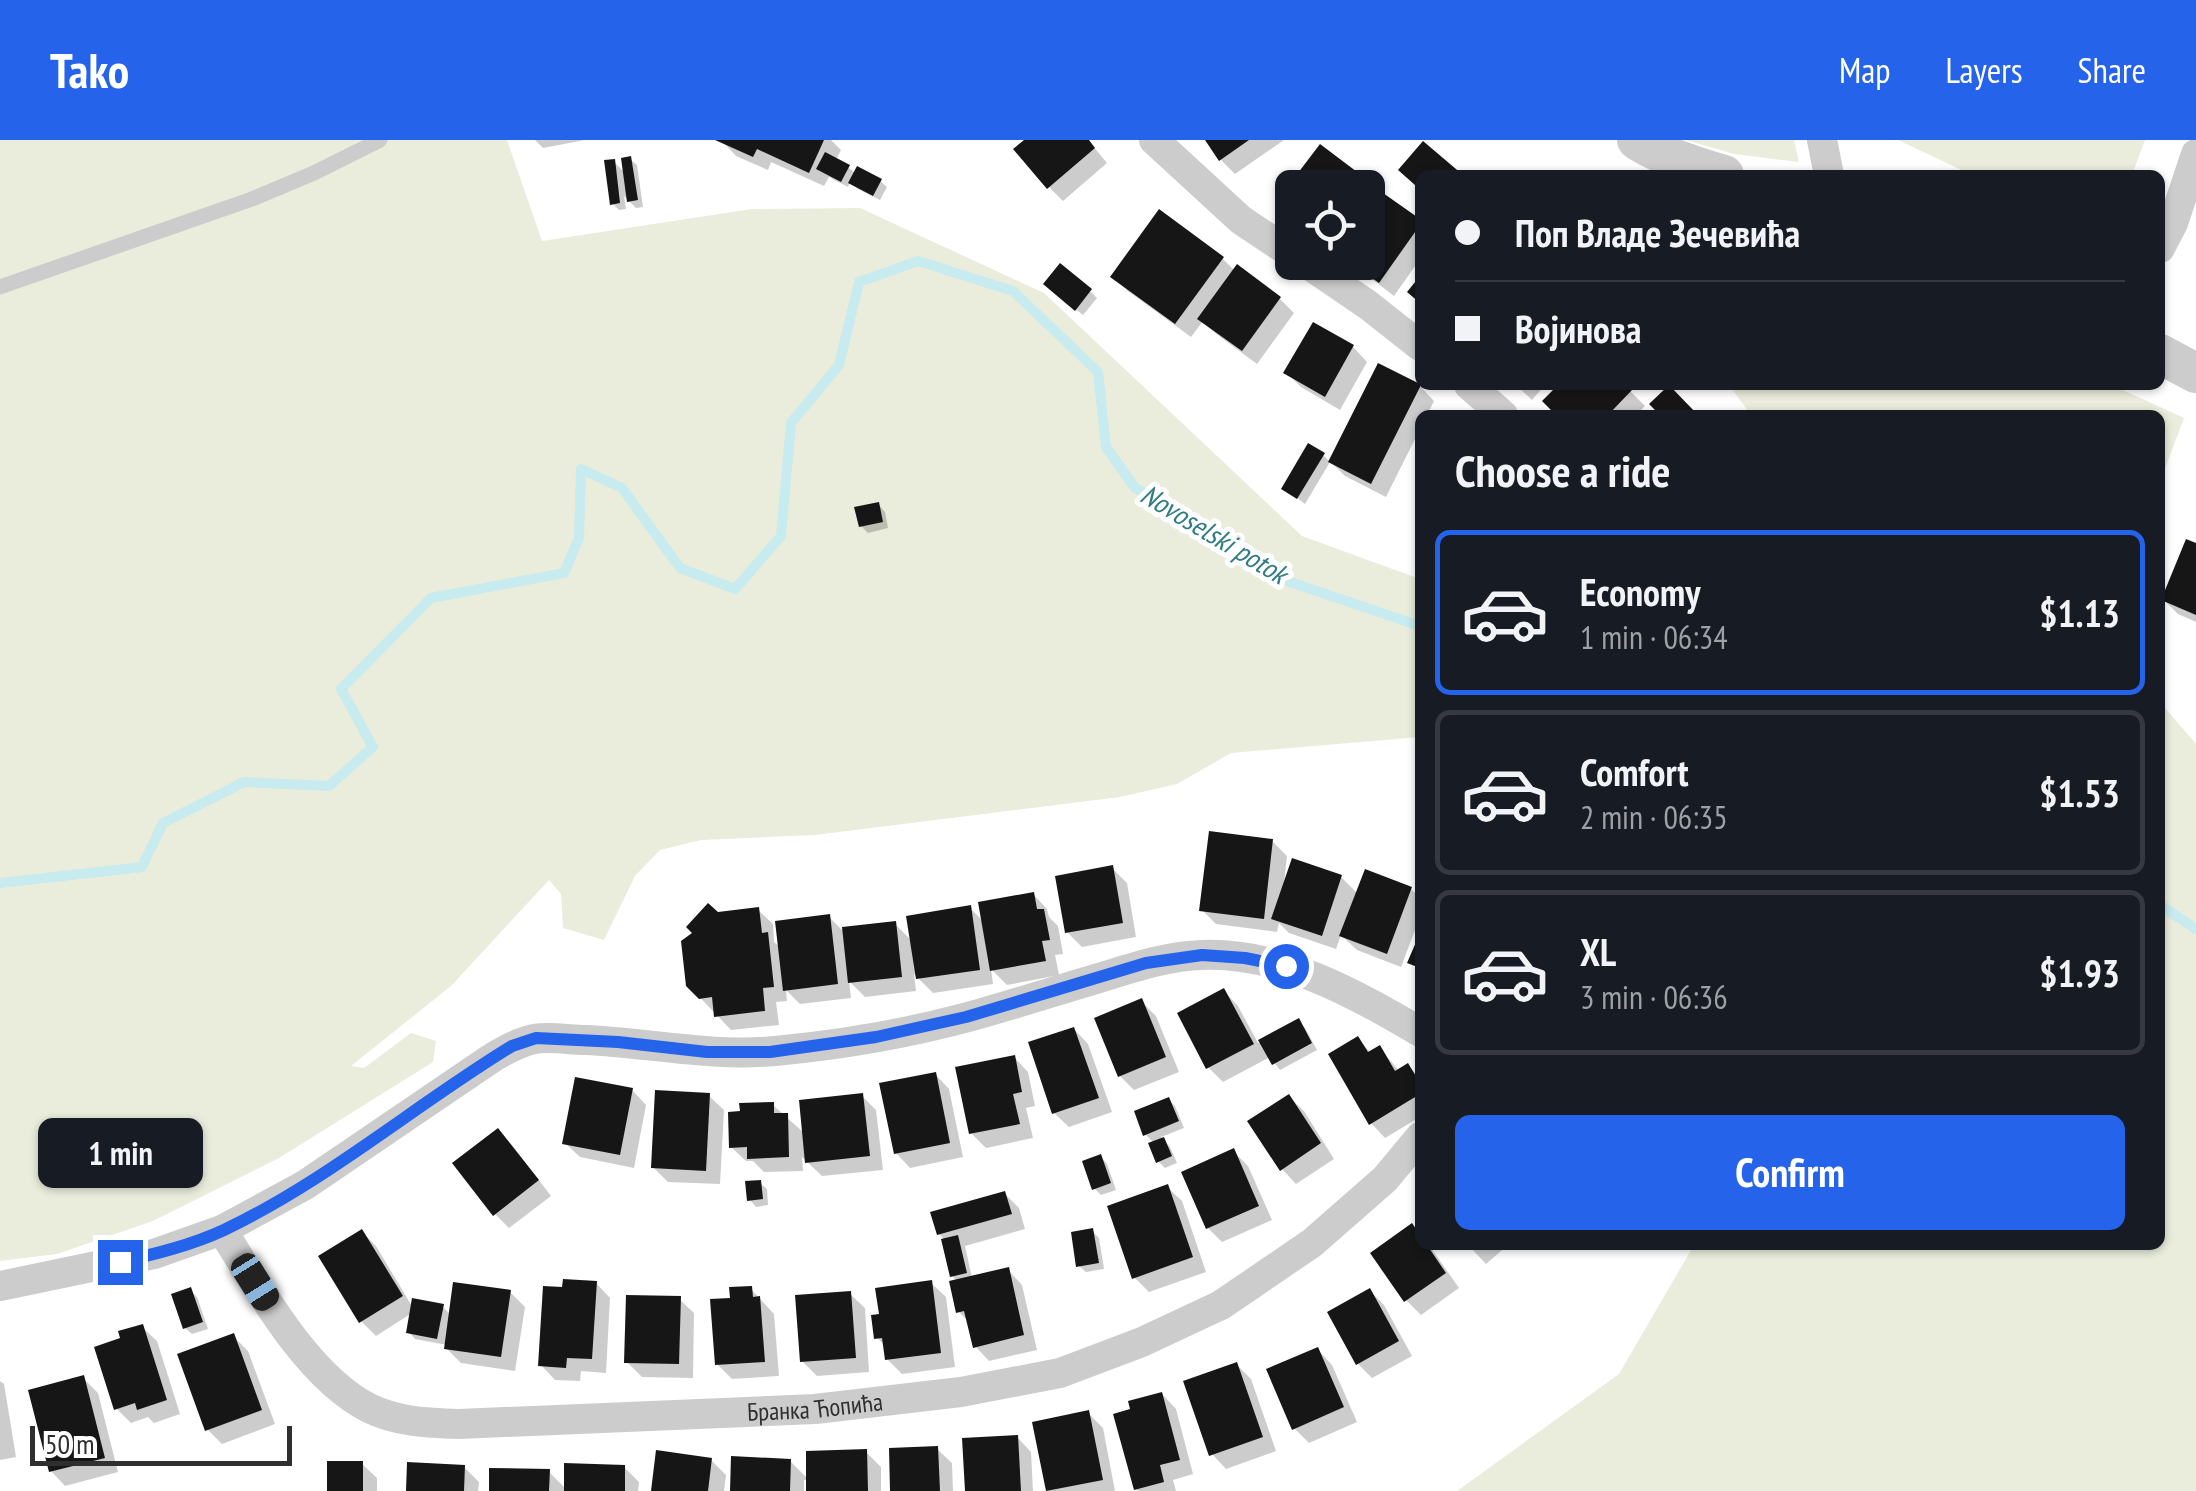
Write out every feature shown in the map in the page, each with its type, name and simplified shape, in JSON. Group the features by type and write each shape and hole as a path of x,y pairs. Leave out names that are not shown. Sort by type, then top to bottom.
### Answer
{"street":[{"path":"1154,140 1241,220 1275,243"},
{"path":"1637,140 1706,170"},
{"path":"1822,140 1828,170"},
{"path":"2165,238 2196,154"},
{"path":"1331,280 1415,342"},
{"path":"2165,357 2196,373"},
{"path":"1475,390 1497,410"},
{"path":"0,1286 154,1254 222,1230 305,1185 512,1046 536,1038 707,1052 770,1052 876,1037 966,1017 1146,963 1202,955 1286,966 1354,996 1415,1029"},
{"name":"Бранка Ћопића","path":"222,1230 308,1356 342,1390 368,1407 398,1418 428,1424 459,1424 815,1409 961,1392 1060,1373 1142,1342 1220,1305 1312,1243 1385,1178 1415,1143"}],"lane":[{"path":"0,287 252,199 380,140"}],"green space":[{"path":"0,140 507,140 542,241 752,209 860,208 1044,293 1302,536 1415,577 1415,737 1231,753 1177,784 1120,797 815,835 701,840 660,850 635,876 604,940 563,928 561,894 549,880 451,986 351,1066 364,1068 411,1033 436,1041 433,1062 279,1158 153,1221 57,1254 0,1261"},
{"path":"1686,140 1794,140 1799,162 1734,154"},
{"path":"1898,140 2145,140 2134,170 1961,170"},
{"path":"1733,390 2123,390 2184,418 2165,469 2165,410 1747,410"},
{"path":"2165,708 2196,744 2196,1491 1457,1491 1619,1374 1691,1250 2165,1250"}],"building":[{"path":"715,140 824,140 809,173 757,149 753,157"},
{"path":"1024,140 1089,140 1095,148 1047,189 1013,149"},
{"path":"1205,140 1249,140 1219,161"},
{"path":"1423,141 1457,170 1415,170 1415,185 1398,170"},
{"path":"1320,144 1354,170 1300,170"},
{"path":"825,152 850,165 841,182 816,169"},
{"path":"631,156 638,200 627,202 621,158"},
{"path":"615,159 620,203 610,205 604,160"},
{"path":"857,166 882,179 873,196 848,183"},
{"path":"1385,194 1415,215 1415,232 1385,275"},
{"path":"1159,209 1224,257 1175,324 1110,277"},
{"path":"1060,263 1092,289 1075,311 1043,284"},
{"path":"1237,264 1281,297 1242,351 1197,319"},
{"path":"1415,282 1415,299 1407,292"},
{"path":"1313,322 1354,345 1325,397 1283,373"},
{"path":"1378,363 1415,382 1415,390 1418,390 1371,484 1328,462"},
{"path":"1553,390 1632,390 1613,410 1551,410 1542,401"},
{"path":"1664,390 1674,390 1693,410 1655,410 1649,404"},
{"path":"1308,443 1325,453 1297,499 1281,489"},
{"path":"879,502 883,522 859,527 854,507"},
{"path":"2186,539 2196,543 2196,615 2165,602 2165,590"},
{"path":"1209,831 1273,839 1264,919 1199,911"},
{"path":"1292,858 1342,875 1322,936 1271,919"},
{"path":"1113,865 1123,923 1065,933 1055,876"},
{"path":"1365,869 1412,887 1387,954 1339,936"},
{"path":"1034,892 1037,909 1044,909 1050,940 1042,941 1046,961 990,971 978,902"},
{"path":"708,903 718,912 759,907 762,933 768,932 774,987 763,988 765,1011 714,1017 712,997 699,999 686,986 681,941 692,933 686,927"},
{"path":"971,905 980,970 916,979 906,916"},
{"path":"830,914 838,984 783,991 775,921"},
{"path":"896,921 902,977 848,983 842,927"},
{"path":"1415,945 1415,966 1407,963"},
{"path":"1224,988 1254,1044 1206,1069 1177,1013"},
{"path":"1142,998 1166,1057 1118,1077 1094,1018"},
{"path":"1299,1018 1312,1043 1272,1065 1258,1040"},
{"path":"1074,1027 1099,1098 1052,1114 1028,1042"},
{"path":"1358,1036 1368,1052 1380,1045 1395,1071 1408,1063 1415,1075 1415,1097 1369,1125 1328,1054"},
{"path":"1015,1055 1022,1092 1013,1094 1020,1124 969,1134 955,1067"},
{"path":"936,1072 950,1143 894,1154 879,1083"},
{"path":"575,1077 633,1088 620,1155 562,1144"},
{"path":"655,1090 710,1093 706,1171 651,1168"},
{"path":"863,1093 870,1156 805,1163 799,1100"},
{"path":"1289,1094 1321,1143 1280,1171 1247,1121"},
{"path":"1169,1097 1179,1121 1143,1136 1134,1111"},
{"path":"774,1102 774,1113 788,1113 789,1157 747,1159 747,1147 729,1148 728,1112 740,1111 739,1103"},
{"path":"498,1128 539,1180 493,1216 452,1163"},
{"path":"1164,1137 1172,1156 1156,1163 1148,1143"},
{"path":"1234,1148 1259,1206 1206,1229 1181,1172"},
{"path":"1101,1154 1111,1183 1092,1190 1082,1161"},
{"path":"761,1180 763,1199 747,1201 745,1181"},
{"path":"1168,1184 1193,1257 1132,1279 1107,1206"},
{"path":"1005,1191 1012,1214 937,1235 930,1212"},
{"path":"1412,1223 1415,1250 1430,1250 1446,1273 1404,1302 1370,1253"},
{"path":"1093,1228 1099,1263 1076,1267 1071,1232"},
{"path":"362,1229 403,1296 359,1323 318,1256"},
{"path":"958,1235 967,1273 950,1277 941,1239"},
{"path":"1009,1267 1024,1335 973,1348 964,1311 956,1313 949,1281"},
{"path":"563,1279 597,1281 592,1359 567,1358 566,1368 538,1366 543,1286 562,1287"},
{"path":"932,1280 941,1353 885,1360 882,1338 874,1339 871,1315 879,1314 875,1288"},
{"path":"453,1282 511,1290 501,1357 444,1349"},
{"path":"752,1286 753,1297 760,1296 765,1362 715,1365 710,1299 730,1298 729,1287"},
{"path":"191,1287 203,1322 183,1329 171,1294"},
{"path":"1370,1288 1399,1341 1356,1365 1327,1312"},
{"path":"851,1291 856,1358 800,1362 795,1295"},
{"path":"626,1295 681,1296 679,1364 624,1363"},
{"path":"412,1298 444,1304 437,1339 406,1333"},
{"path":"143,1324 167,1400 137,1410 135,1403 114,1410 94,1347 120,1338 118,1331"},
{"path":"234,1333 262,1410 205,1431 177,1354"},
{"path":"1318,1347 1344,1407 1292,1430 1266,1369"},
{"path":"1237,1362 1263,1437 1209,1456 1183,1381"},
{"path":"84,1375 105,1458 49,1472 28,1390"},
{"path":"1162,1392 1180,1460 1160,1465 1164,1482 1134,1490 1113,1414 1130,1409 1128,1401"},
{"path":"1089,1410 1103,1480 1046,1491 1032,1422"},
{"path":"1018,1435 1021,1491 965,1491 962,1438"},
{"path":"938,1446 940,1491 890,1491 889,1448"},
{"path":"867,1449 868,1491 806,1491 806,1451"},
{"path":"656,1450 712,1458 708,1491 651,1491"},
{"path":"731,1456 791,1459 790,1491 730,1491"},
{"path":"327,1461 363,1461 363,1491 327,1491"},
{"path":"407,1462 465,1465 464,1491 406,1491"},
{"path":"564,1463 625,1465 625,1491 564,1491"},
{"path":"489,1468 550,1469 549,1491 489,1491"}],"waterway":[{"name":"Novoselski potok","path":"0,883 142,867 163,823 244,782 329,786 373,747 341,689 431,598 564,573 579,538 581,469 622,488 680,568 735,589 781,536 791,423 839,365 859,282 918,261 1013,291 1098,372 1106,447 1135,488 1222,533 1287,581 1415,624"},
{"name":"Novoselski potok","path":"2165,908 2196,929"}],"route":[{"path":"120,1262 222,1230 305,1185 512,1046 536,1038 707,1052 770,1052 876,1037 966,1017 1146,963 1202,955 1286,966"}]}
